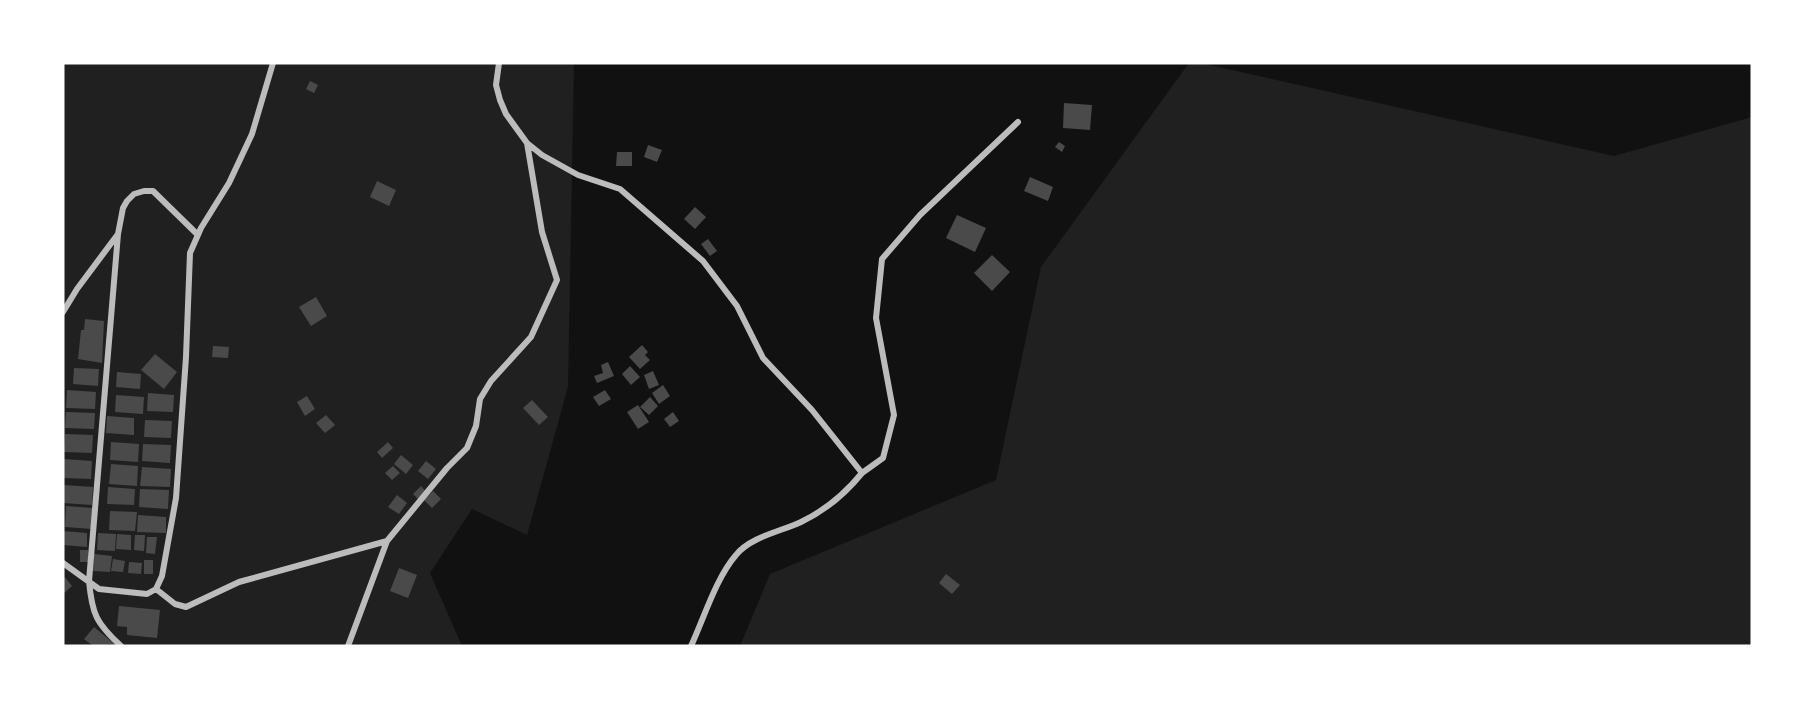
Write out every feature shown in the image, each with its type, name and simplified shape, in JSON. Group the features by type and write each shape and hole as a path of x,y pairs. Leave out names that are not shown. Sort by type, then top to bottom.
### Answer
{"street":[{"path":"63,563 99,589 147,594 156,589 162,576 176,498 186,357 190,253 229,183 252,134 273,63"},
{"path":"499,63 496,85 500,100 506,114 527,143 542,155 578,175 620,189 703,261 737,306 763,358 812,410 862,473"},
{"path":"691,646 718,583 736,553 764,536 801,522 830,506 850,489 862,473 883,458 894,415 876,318 882,259 920,214 1018,122"},
{"path":"348,646 387,541 447,468 467,448 476,426 480,399 491,381 531,337 557,280 542,232 527,143"},
{"path":"121,646 99,622 92,608 89,581 118,234 123,208 134,194 153,191 162,198 178,218 198,235"},
{"path":"63,312 77,289 118,234"},
{"path":"156,589 175,604 186,607 239,582 387,541"}],"shaded area":[{"path":"63,63 574,63 568,387 527,535 472,509 430,573 462,646 63,646"},
{"path":"1189,63 1201,63 1614,156 1752,117 1752,646 740,646 770,574 996,480 1041,267"}],"building":[{"path":"310,81 318,85 314,93 306,89"},
{"path":"1064,103 1092,105 1090,130 1063,128"},
{"path":"1059,142 1065,146 1062,152 1055,147"},
{"path":"648,145 662,150 657,162 644,157"},
{"path":"617,152 632,152 632,166 616,166"},
{"path":"1030,177 1053,187 1048,201 1024,191"},
{"path":"377,181 396,190 389,206 370,197"},
{"path":"695,207 706,217 695,229 684,219"},
{"path":"957,215 986,228 975,252 946,238"},
{"path":"708,239 717,251 710,256 701,244"},
{"path":"992,255 1010,272 992,291 974,273"},
{"path":"316,297 327,316 311,326 299,307"},
{"path":"85,319 104,321 102,363 78,359 81,330 84,330"},
{"path":"642,345 648,352 645,355 650,360 640,369 629,357"},
{"path":"213,346 229,347 228,358 212,357"},
{"path":"155,354 177,372 164,389 141,370"},
{"path":"608,362 614,376 597,383 594,376 603,373 601,365"},
{"path":"630,366 640,377 631,385 622,374"},
{"path":"74,368 99,369 98,386 73,384"},
{"path":"653,371 659,385 649,389 644,375"},
{"path":"117,372 141,374 140,389 116,387"},
{"path":"663,385 670,396 659,404 652,393"},
{"path":"67,390 96,392 95,409 66,408"},
{"path":"605,390 611,399 599,406 593,397"},
{"path":"148,393 174,395 173,412 147,411"},
{"path":"116,395 144,397 143,414 115,412"},
{"path":"307,396 315,409 305,416 297,402"},
{"path":"650,397 658,406 649,415 640,407"},
{"path":"532,400 548,417 539,425 523,408"},
{"path":"638,405 649,422 638,429 627,412"},
{"path":"66,412 95,413 94,429 65,428"},
{"path":"673,412 679,421 670,427 664,419"},
{"path":"326,415 335,425 325,433 316,423"},
{"path":"107,416 134,418 134,435 106,433"},
{"path":"145,420 172,421 171,438 144,437"},
{"path":"65,434 93,435 92,453 64,452"},
{"path":"111,442 139,444 138,462 110,460"},
{"path":"388,442 393,448 382,458 377,452"},
{"path":"143,444 171,445 170,463 142,461"},
{"path":"401,455 413,465 406,474 394,464"},
{"path":"64,459 92,461 91,479 63,478"},
{"path":"426,461 436,469 428,479 418,471"},
{"path":"111,464 138,466 137,486 109,484"},
{"path":"393,466 400,473 392,480 385,473"},
{"path":"142,467 171,469 170,487 140,486"},
{"path":"64,485 93,487 92,505 63,503"},
{"path":"421,486 426,492 418,499 413,494"},
{"path":"108,487 135,489 134,505 107,504"},
{"path":"140,489 169,490 168,509 139,507"},
{"path":"433,491 441,499 432,508 424,500"},
{"path":"397,495 407,503 399,514 388,507"},
{"path":"66,506 93,508 92,529 65,527"},
{"path":"110,511 137,512 135,531 109,530"},
{"path":"138,515 166,517 166,533 137,532"},
{"path":"63,531 87,533 87,547 63,545"},
{"path":"98,533 116,534 115,551 97,550"},
{"path":"117,534 131,535 131,550 116,549"},
{"path":"135,535 145,535 144,551 134,550"},
{"path":"147,537 157,537 155,554 146,553"},
{"path":"80,550 88,550 88,562 80,562"},
{"path":"94,554 112,556 110,572 93,571"},
{"path":"113,559 125,561 123,572 111,571"},
{"path":"144,560 153,560 153,574 144,574"},
{"path":"129,562 142,563 141,574 128,573"},
{"path":"399,568 417,575 408,598 390,591"},
{"path":"946,574 960,585 952,594 939,583"},
{"path":"63,575 72,586 63,594"},
{"path":"119,606 160,610 157,638 127,635 127,627 117,626"},
{"path":"94,627 117,646 93,646 84,639"}]}
